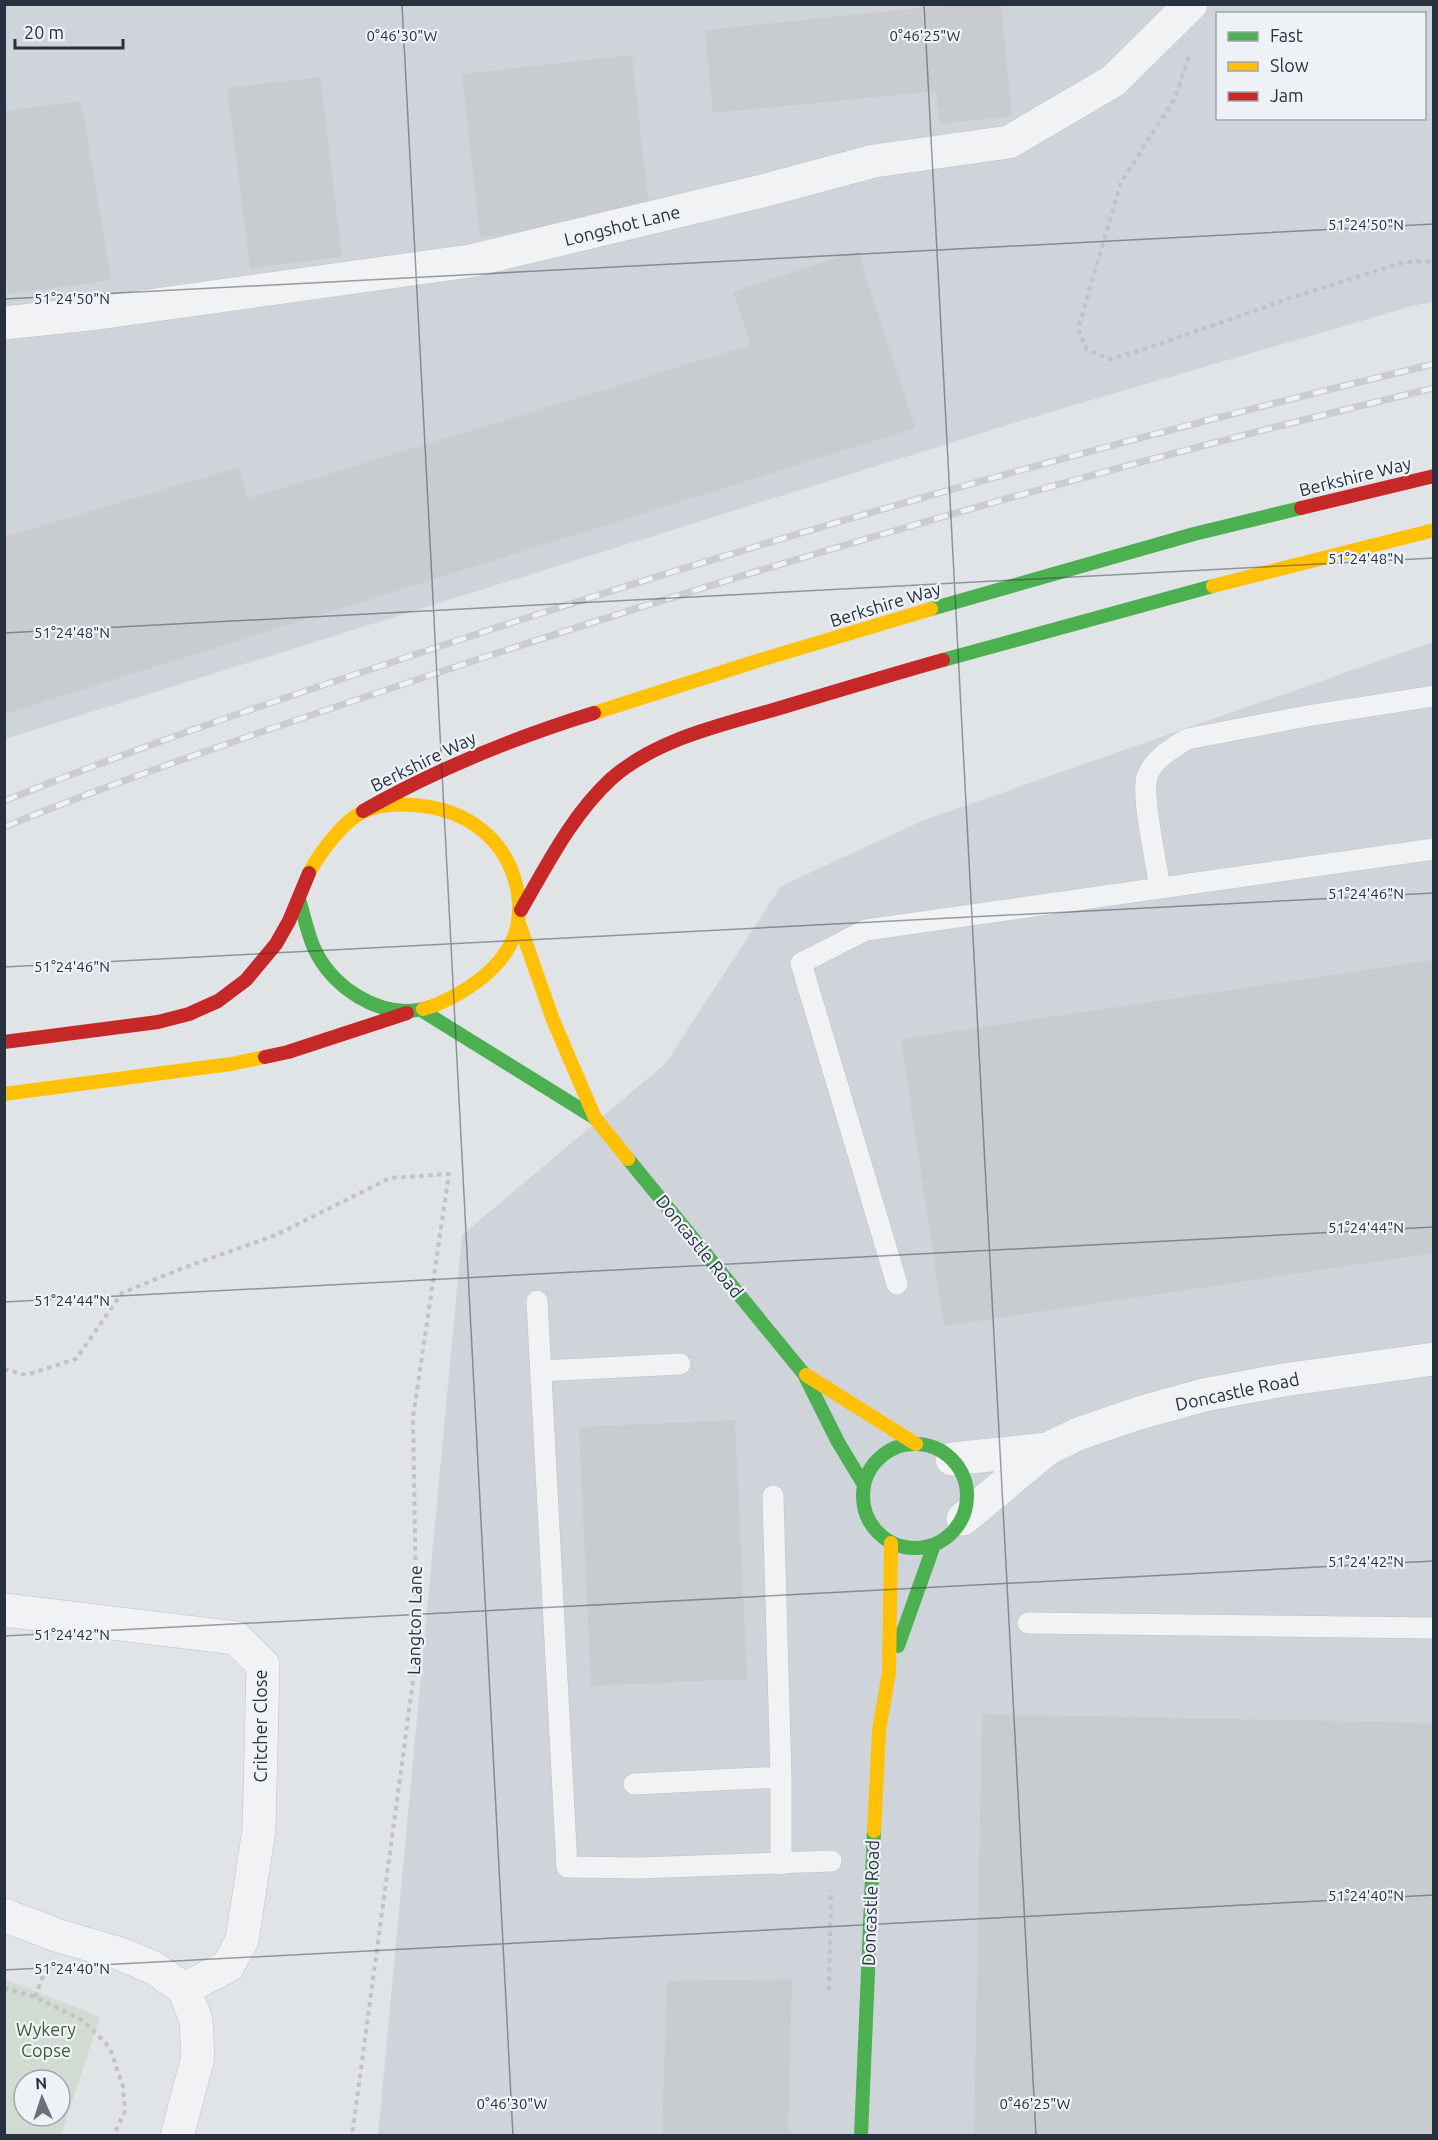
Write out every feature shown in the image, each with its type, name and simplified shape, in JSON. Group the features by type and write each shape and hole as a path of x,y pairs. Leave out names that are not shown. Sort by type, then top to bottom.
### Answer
{"main road":[{"name":"Berkshire Way","path":"363,811 410,784 471,756 577,718 757,661 1194,534 1434,476"},
{"path":"521,910 569,831 593,799 627,766 699,732 1020,637 1280,567 1434,530"},
{"path":"4,1042 164,1021 194,1012 220,1000 260,964 281,937 300,899 306,879 328,843 363,811 396,805 421,805 463,817 479,826 492,838 506,856 513,872 521,910 520,926 514,941 501,960 480,979 457,994 414,1012 276,1055 219,1065 4,1094"},
{"path":"300,899 313,946 318,956 341,983 370,1005 388,1011 414,1012"},
{"name":"Doncastle Road","path":"520,926 553,1020 595,1118 804,1374 838,1442 864,1485"},
{"name":"Doncastle Road","path":"414,1012 500,1059 525,1077 595,1118"},
{"name":"Doncastle Road","path":"804,1374 916,1444"},
{"path":"916,1444 930,1446 952,1459 962,1472 967,1487 968,1503 963,1519 946,1539 934,1545 905,1548 891,1543 877,1533 868,1519 863,1502 864,1485 871,1469 883,1455 898,1447 916,1444"},
{"name":"Doncastle Road","path":"861,2136 875,1796 879,1731 889,1672 891,1543"},
{"name":"Doncastle Road","path":"889,1672 934,1545"}],"street":[{"name":"Longshot Lane","path":"4,323 109,311 470,261 762,191 874,161 1009,142 1113,81 1191,4"},
{"name":"Doncastle Road","path":"963,1519 1047,1449 1078,1434 1138,1413 1204,1395 1293,1379 1434,1359"},
{"name":"Doncastle Road","path":"952,1459 1047,1449"},
{"name":"Critcher Close","path":"4,1610 236,1638 263,1665 259,1830 242,1940 228,1966 184,1989"},
{"path":"4,1915 58,1936 121,1954 143,1963 184,1989 196,2020 198,2057 177,2136"}],"lane":[{"path":"1160,888 1146,803 1147,779 1154,765 1169,750 1187,739 1307,716 1434,696"},
{"path":"897,1284 801,963 866,930 1434,849"},
{"path":"537,1301 567,1867 639,1868 831,1861"},
{"path":"541,1371 680,1364"},
{"path":"773,1496 781,1777 781,1864"},
{"path":"1028,1623 1434,1628"},
{"path":"634,1784 781,1777"}],"path":[{"path":"1193,47 1174,100 1121,182 1078,329 1087,350 1110,359 1404,262 1434,261"},
{"name":"Langton Lane","path":"4,1369 26,1375 76,1359 122,1293 183,1268 276,1235 390,1178 449,1174 413,1418 417,1651 352,2136"},
{"path":"829,1994 831,1861"},
{"path":"35,1997 47,1966"},
{"path":"4,1988 35,1997 84,2020 110,2048 123,2087 124,2111 113,2136"}],"shaded area":[{"path":"5,5 1433,5 1433,302 1412,306 1020,421 5,739"},
{"path":"1433,642 1433,2135 378,2136 462,1235 666,1063 781,886 924,820"}],"green space":[{"name":"Wykery Copse","path":"5,1979 100,2017 72,2102 72,2068 12,2068 12,2128 63,2128 61,2135 5,2135"}],"building":[{"path":"958,4 1001,4 1012,116 940,124 936,91 713,113 705,30"},
{"path":"632,55 650,218 480,237 462,74"},
{"path":"320,77 342,257 250,268 227,88"},
{"path":"81,101 111,280 9,294 4,268 4,111"},
{"path":"858,251 915,428 4,714 4,537 240,467 247,499 751,345 733,292"},
{"path":"1434,960 1434,1253 944,1326 901,1039"},
{"path":"735,1420 747,1679 591,1686 579,1427"},
{"path":"982,1714 1434,1723 1434,2136 974,2136"},
{"path":"792,1979 788,2136 662,2136 667,1981"}],"railway":[{"path":"4,801 175,736 291,696 705,562 1068,457 1434,364"},
{"path":"4,827 181,760 300,719 715,584 1073,480 1434,388"}],"traffic: fast":[{"path":"931,609 1194,534 1301,508"},
{"path":"943,660 1213,586"},
{"path":"299,899 314,948 332,975 345,987 359,997 390,1009 406,1011 423,1009"},
{"path":"421,1010 595,1118"},
{"path":"628,1159 804,1374 838,1442 864,1485"},
{"path":"915,1444 935,1448 952,1459 963,1476 967,1496 963,1516 952,1533 935,1544 915,1548 895,1544 878,1533 867,1516 863,1496 867,1476 878,1459 895,1448 915,1444"},
{"path":"898,1646 934,1545"},
{"path":"861,2136 874,1831"}],"traffic: slow":[{"path":"1213,586 1434,530"},
{"path":"594,713 931,609"},
{"path":"309,873 325,848 355,816 381,806 412,805 450,812 467,820 495,842 513,875 518,894 518,919 512,940 501,960 483,977 454,996 423,1009"},
{"path":"520,926 553,1020 595,1118 628,1159"},
{"path":"4,1094 231,1064 265,1057"},
{"path":"806,1375 916,1444"},
{"path":"874,1831 879,1731 889,1672 891,1543"}],"traffic: jam":[{"path":"1301,508 1434,476"},
{"path":"521,910 572,824 597,793 628,765 667,744 688,736 943,660"},
{"path":"363,811 447,768 534,733 594,713"},
{"path":"4,1042 158,1022 189,1014 218,1001 246,980 276,944 289,921 309,873"},
{"path":"265,1057 288,1052 407,1013"}]}
